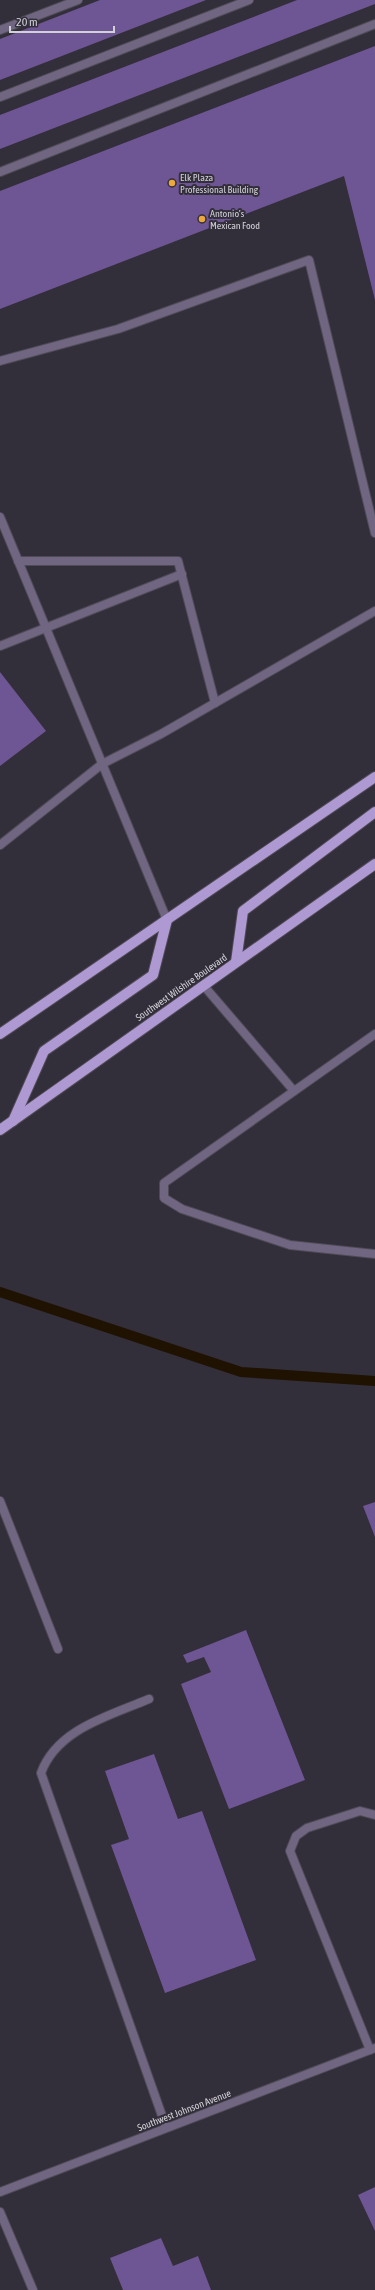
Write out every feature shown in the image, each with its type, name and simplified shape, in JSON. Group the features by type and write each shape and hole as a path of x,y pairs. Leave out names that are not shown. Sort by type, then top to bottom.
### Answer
{"main road":[{"path":"0,1034 375,777"},
{"path":"236,962 243,911 375,812"},
{"name":"Southwest Wilshire Boulevard","path":"0,1130 375,864"},
{"path":"13,1121 44,1051 153,975 167,920"}],"street":[{"path":"0,30 78,0"},
{"path":"0,97 249,0"},
{"path":"0,172 375,24"},
{"path":"0,361 118,329 309,260 375,532"},
{"path":"0,517 167,920"},
{"path":"18,561 178,561 216,703"},
{"path":"0,646 182,574"},
{"path":"0,845 102,764 161,734 375,611"},
{"path":"204,986 294,1091"},
{"path":"375,1034 164,1183 164,1198 182,1209 290,1246 375,1254"},
{"path":"0,1501 58,1649"},
{"path":"149,1699 72,1732 53,1749 40,1773 166,2127"},
{"path":"373,2049 290,1851 296,1836 307,1828 360,1812 375,1815"},
{"name":"Southwest Johnson Avenue","path":"0,2192 166,2127 373,2049"},
{"path":"0,2212 33,2290"}],"building":[{"path":"100,0 206,0 0,80 0,39"},
{"path":"297,0 375,0 375,4 0,149 0,115"},
{"name":"Elk Plaza Professional Building","path":"375,46 375,300 344,176 0,309 0,191"},
{"path":"0,672 46,731 0,766"},
{"path":"375,1502 375,1537 363,1506"},
{"path":"246,1630 305,1780 229,1809 181,1684 211,1672 204,1657 187,1663 183,1655"},
{"path":"154,1754 178,1819 202,1811 256,1960 165,1993 111,1845 129,1839 105,1771"},
{"path":"375,2187 375,2231 358,2195"},
{"path":"161,2238 173,2266 198,2256 211,2290 123,2290 110,2258"}],"waterway":[{"path":"0,1292 241,1372 375,1381"}],"place":[{"name":"Elk Plaza Professional Building","path":"172,183"},
{"name":"Antonio’s Mexican Food","path":"202,219"}]}
